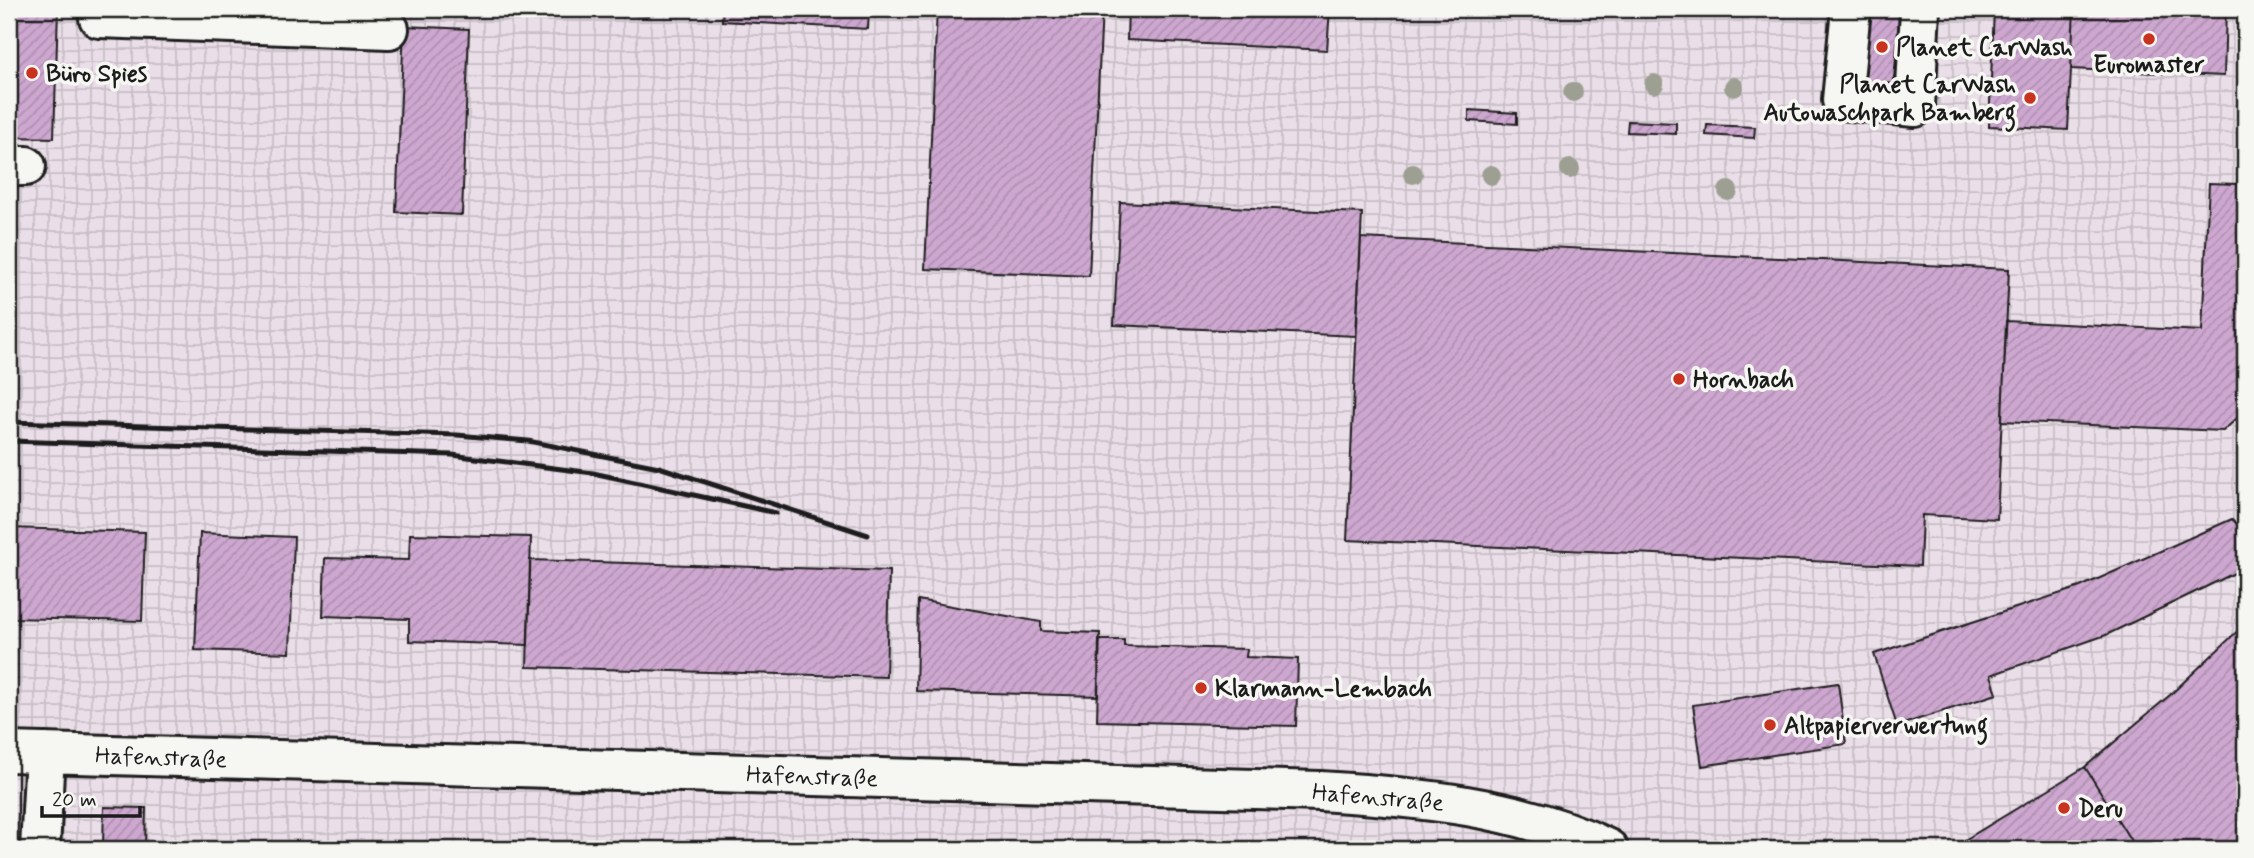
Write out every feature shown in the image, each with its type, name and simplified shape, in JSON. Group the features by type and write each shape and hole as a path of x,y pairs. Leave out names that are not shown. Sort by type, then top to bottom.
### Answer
{"street":[{"path":"100,9 99,19 306,18 389,29"},
{"path":"1851,9 1842,100 1915,107 1920,9"},
{"path":"27,753 40,849"},
{"name":"Hafenstraße","path":"27,753 1320,790 1413,797 1506,813 1608,849"}],"shaded area":[{"path":"9,9 2245,9 2245,849 9,849"}],"building":[{"name":"Büro Spies","path":"9,9 58,9 54,138 9,137"},
{"path":"535,9 648,9 648,16"},
{"path":"723,9 869,9 868,29 722,21"},
{"path":"937,9 1102,9 1089,276 925,269"},
{"path":"1128,9 1330,9 1327,50 1127,40"},
{"name":"Planet CarWash","path":"1870,9 1901,9 1893,88 1863,85"},
{"name":"Planet CarWash Autowaschpark Bamberg","path":"1994,9 2074,9 2068,130 1989,126"},
{"name":"Euromaster","path":"2074,9 2226,9 2224,76 2071,69"},
{"path":"404,26 469,29 462,215 396,212"},
{"path":"1469,110 1517,113 1517,124 1469,121"},
{"path":"1628,121 1676,123 1676,134 1627,132"},
{"path":"1707,125 1755,127 1754,138 1706,135"},
{"path":"2209,183 2237,184 2245,194 2245,411 2223,431 2002,421 2006,321 2202,331"},
{"path":"1120,202 1362,213 1356,336 1114,325"},
{"name":"Hornbach","path":"1361,238 2009,269 1997,519 1922,515 1920,566 1347,540"},
{"path":"2232,519 2245,532 2245,568 2106,635 1991,675 1997,694 1897,726 1874,654 2080,587"},
{"path":"9,528 145,532 142,621 9,618"},
{"path":"200,533 294,537 290,653 195,650"},
{"path":"410,534 531,537 528,645 409,641 409,619 323,616 325,558 409,560"},
{"path":"530,560 889,571 886,677 527,667"},
{"path":"918,600 1041,622 1041,631 1100,633 1098,696 916,691"},
{"path":"2245,624 2245,849 2136,849 2085,767 2170,695"},
{"path":"1099,640 1124,640 1124,646 1247,649 1246,657 1298,659 1296,726 1097,721"},
{"name":"Altpapierverwertung","path":"1838,683 1846,744 1702,766 1693,705"},
{"name":"Deru","path":"2085,767 2136,849 1950,849"},
{"path":"104,807 146,808 145,846 103,845"}],"railway":[{"path":"9,422 457,435 528,441 659,467 868,535"},
{"path":"9,441 452,455 593,473 776,513"}],"place":[{"name":"Euromaster","path":"2149,39"},
{"name":"Planet CarWash","path":"1882,47"},
{"name":"Büro Spies","path":"32,73"},
{"name":"Planet CarWash Autowaschpark Bamberg","path":"2030,98"},
{"name":"Hornbach","path":"1679,379"},
{"name":"Klarmann-Lembach","path":"1201,688"},
{"name":"Altpapierverwertung","path":"1770,725"},
{"name":"Deru","path":"2064,808"}]}
